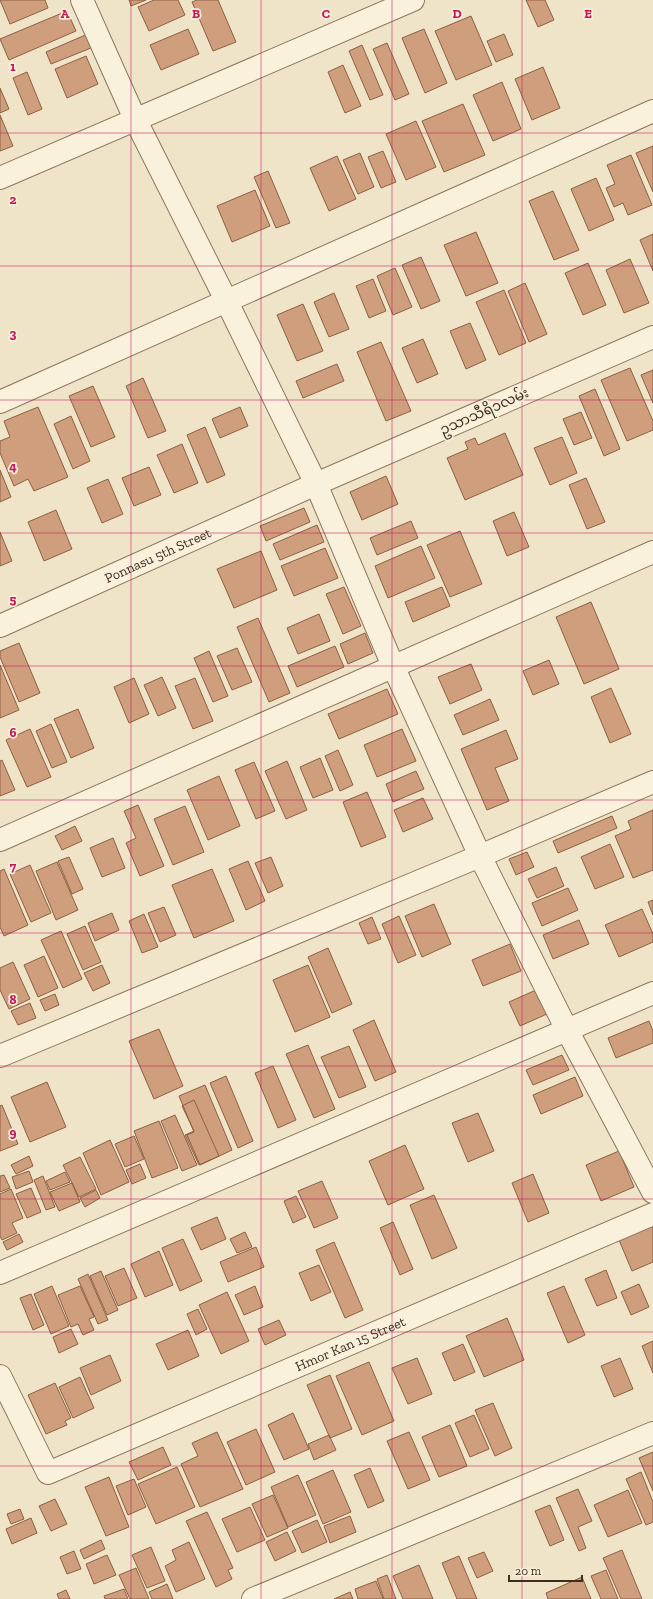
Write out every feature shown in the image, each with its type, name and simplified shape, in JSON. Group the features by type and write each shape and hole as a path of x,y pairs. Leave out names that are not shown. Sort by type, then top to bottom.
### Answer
{"street":[{"path":"82,0 135,119 316,484 393,666 480,856 567,1030 653,1192"},
{"path":"0,178 413,0"},
{"path":"0,402 653,111"},
{"name":"ဥသာသီရိ၁လမ်း","path":"316,484 653,337"},
{"name":"Ponnasu 5th Street","path":"0,626 316,484"},
{"path":"0,840 653,552"},
{"path":"0,1056 480,856 653,782"},
{"path":"0,1273 653,993"},
{"name":"Hmor Kan 15 Street","path":"0,1376 48,1473 653,1214"},
{"path":"253,1599 653,1433"}],"building":[{"path":"0,0 45,0 48,8 10,24"},
{"path":"129,0 146,0 131,6"},
{"path":"154,0 178,0 185,15 149,31 138,7"},
{"path":"197,0 218,0 236,42 213,51 192,2"},
{"path":"526,0 545,0 554,20 538,27"},
{"path":"67,11 76,31 9,60 0,39"},
{"path":"471,16 492,65 456,80 435,31"},
{"path":"188,29 199,54 161,70 150,45"},
{"path":"424,29 447,83 425,93 402,38"},
{"path":"90,33 96,46 51,64 46,52"},
{"path":"504,34 513,55 496,62 487,41"},
{"path":"387,43 409,94 395,100 373,49"},
{"path":"362,45 383,95 370,100 349,51"},
{"path":"86,56 98,84 67,98 55,69"},
{"path":"343,65 361,106 345,113 328,72"},
{"path":"543,67 560,108 532,120 515,79"},
{"path":"27,72 42,109 28,115 13,78"},
{"path":"502,82 521,129 493,141 473,95"},
{"path":"0,88 9,109 0,113"},
{"path":"463,104 485,155 444,172 422,121"},
{"path":"0,115 13,146 0,151"},
{"path":"416,121 436,167 406,180 386,134"},
{"path":"653,146 653,192 636,153"},
{"path":"383,151 396,182 381,188 368,157"},
{"path":"360,153 374,187 358,194 343,160"},
{"path":"631,155 652,205 628,215 623,203 614,207 606,188 615,184 607,165"},
{"path":"337,156 356,199 329,211 310,168"},
{"path":"268,171 290,223 276,228 254,177"},
{"path":"596,178 614,220 589,231 571,189"},
{"path":"255,190 270,226 232,242 217,206"},
{"path":"553,191 579,250 554,260 529,201"},
{"path":"476,232 498,283 466,296 444,245"},
{"path":"653,234 653,271 640,240"},
{"path":"421,257 440,301 421,309 402,265"},
{"path":"630,259 649,303 624,313 606,270"},
{"path":"588,263 606,305 583,315 565,273"},
{"path":"395,268 412,307 393,315 377,276"},
{"path":"373,279 386,311 369,318 356,286"},
{"path":"525,283 547,334 529,342 508,291"},
{"path":"504,290 526,343 499,355 476,302"},
{"path":"334,293 349,329 329,337 314,302"},
{"path":"303,304 323,351 297,361 277,315"},
{"path":"470,323 486,360 466,369 450,331"},
{"path":"423,339 438,374 417,383 402,348"},
{"path":"381,342 411,411 386,421 357,352"},
{"path":"337,364 344,381 303,398 296,381"},
{"path":"630,368 653,421 653,430 627,441 601,380"},
{"path":"653,370 653,403 641,375"},
{"path":"143,378 166,431 148,438 126,386"},
{"path":"93,386 115,437 91,447 69,396"},
{"path":"595,389 620,449 604,456 579,396"},
{"path":"38,407 68,477 34,491 28,479 14,486 0,453 0,441 10,437 4,421"},
{"path":"240,407 248,426 220,438 212,419"},
{"path":"581,412 592,438 574,445 563,419"},
{"path":"71,416 90,461 73,469 54,424"},
{"path":"205,427 225,475 207,483 187,435"},
{"path":"505,433 523,475 465,500 447,458 468,449 465,442 475,438 478,445"},
{"path":"562,437 577,473 550,485 534,448"},
{"path":"182,444 198,483 174,493 157,455"},
{"path":"149,467 161,495 134,506 122,478"},
{"path":"0,470 11,497 0,502"},
{"path":"386,476 398,504 362,520 350,492"},
{"path":"586,478 605,522 587,529 569,485"},
{"path":"108,479 123,514 102,523 87,488"},
{"path":"304,508 310,522 266,541 260,526"},
{"path":"56,510 72,549 44,561 28,522"},
{"path":"514,512 529,547 507,556 493,521"},
{"path":"411,521 418,538 377,555 370,538"},
{"path":"317,525 324,542 280,560 273,544"},
{"path":"460,531 482,584 450,597 427,545"},
{"path":"0,532 12,561 0,566"},
{"path":"421,546 435,578 388,598 375,566"},
{"path":"325,548 338,578 294,596 281,566"},
{"path":"261,551 277,590 234,608 217,569"},
{"path":"344,587 361,626 343,634 326,594"},
{"path":"442,587 450,606 413,622 405,602"},
{"path":"591,602 619,669 584,684 556,617"},
{"path":"319,614 330,641 298,654 287,628"},
{"path":"258,618 290,693 269,702 237,627"},
{"path":"365,633 373,653 348,664 340,644"},
{"path":"19,643 40,693 19,702 0,657 0,651"},
{"path":"335,646 344,667 297,687 288,666"},
{"path":"237,648 252,682 232,690 217,656"},
{"path":"209,651 228,696 213,702 194,658"},
{"path":"549,660 559,684 533,695 523,671"},
{"path":"471,664 482,690 450,704 438,677"},
{"path":"0,665 19,710 0,718"},
{"path":"162,677 176,708 158,716 144,685"},
{"path":"134,678 149,714 129,723 114,687"},
{"path":"195,678 213,721 193,729 175,686"},
{"path":"611,688 631,734 610,743 591,697"},
{"path":"387,689 398,714 339,739 328,714"},
{"path":"490,699 499,720 463,735 454,715"},
{"path":"78,709 94,748 71,758 54,719"},
{"path":"51,724 67,762 52,768 36,731"},
{"path":"30,729 51,777 27,787 6,740"},
{"path":"402,729 416,761 377,777 364,745"},
{"path":"506,730 518,759 495,768 509,801 487,810 461,749"},
{"path":"338,750 353,785 340,791 325,756"},
{"path":"320,758 333,790 313,798 300,767"},
{"path":"2,760 15,790 0,796 0,761"},
{"path":"287,761 307,810 286,819 265,771"},
{"path":"254,762 275,811 256,819 235,770"},
{"path":"416,771 424,789 393,802 386,784"},
{"path":"219,776 240,826 208,840 187,790"},
{"path":"367,792 386,837 361,847 343,802"},
{"path":"423,798 433,819 403,832 394,810"},
{"path":"138,805 164,866 140,876 126,843 136,838 124,811"},
{"path":"185,806 204,852 173,865 154,819"},
{"path":"653,810 653,870 633,878 615,836 631,829 628,821"},
{"path":"612,816 617,828 558,853 553,841"},
{"path":"75,826 82,841 62,850 55,836"},
{"path":"113,838 125,868 102,877 90,848"},
{"path":"610,844 624,877 595,889 581,857"},
{"path":"527,852 534,867 516,875 509,859"},
{"path":"69,857 83,889 72,894 58,861"},
{"path":"271,857 283,886 268,893 255,863"},
{"path":"248,861 265,901 246,910 229,869"},
{"path":"57,862 78,910 56,920 36,871"},
{"path":"30,865 51,913 31,922 10,874"},
{"path":"556,867 564,886 537,898 528,879"},
{"path":"4,869 28,925 4,936 0,927 0,871"},
{"path":"212,869 234,921 194,938 172,885"},
{"path":"568,888 578,910 542,926 532,903"},
{"path":"653,900 653,915 648,902"},
{"path":"434,904 451,944 422,957 405,916"},
{"path":"164,907 176,935 160,942 148,913"},
{"path":"642,909 653,934 653,942 619,957 605,925"},
{"path":"112,913 119,930 95,941 88,923"},
{"path":"144,914 158,947 142,953 129,921"},
{"path":"399,916 416,955 398,963 382,924"},
{"path":"372,917 381,939 368,944 359,923"},
{"path":"579,920 589,944 553,959 543,935"},
{"path":"85,926 101,962 83,970 67,934"},
{"path":"61,931 82,979 63,988 41,940"},
{"path":"510,944 521,971 483,986 472,960"},
{"path":"328,948 352,1004 332,1013 308,957"},
{"path":"44,956 58,988 38,997 24,965"},
{"path":"13,962 30,999 9,1009 0,990 0,968"},
{"path":"102,965 110,983 93,991 84,973"},
{"path":"308,965 330,1017 295,1032 273,980"},
{"path":"536,990 547,1014 520,1026 509,1002"},
{"path":"55,994 59,1005 45,1011 40,1000"},
{"path":"30,1003 36,1018 18,1025 11,1011"},
{"path":"374,1020 396,1072 375,1081 353,1030"},
{"path":"649,1021 653,1031 653,1043 616,1058 608,1038"},
{"path":"159,1029 183,1086 154,1099 129,1041"},
{"path":"308,1045 335,1109 314,1118 286,1054"},
{"path":"349,1046 366,1087 339,1098 321,1057"},
{"path":"562,1055 569,1070 533,1085 526,1070"},
{"path":"273,1066 296,1120 278,1128 255,1073"},
{"path":"226,1076 253,1141 238,1148 210,1083"},
{"path":"575,1077 583,1096 541,1114 533,1095"},
{"path":"47,1082 66,1127 30,1142 11,1097"},
{"path":"205,1085 232,1150 200,1165 187,1135 194,1132 179,1096"},
{"path":"194,1100 219,1156 199,1165 185,1135 194,1131 182,1106"},
{"path":"2,1105 18,1144 0,1151 0,1106"},
{"path":"478,1113 494,1151 468,1162 452,1123"},
{"path":"175,1115 197,1165 182,1171 161,1121"},
{"path":"159,1121 178,1168 152,1178 134,1131"},
{"path":"134,1136 144,1159 125,1167 115,1144"},
{"path":"110,1140 129,1182 101,1195 83,1153"},
{"path":"405,1145 424,1189 388,1205 369,1161"},
{"path":"619,1151 634,1187 601,1201 586,1165"},
{"path":"29,1156 33,1166 16,1174 11,1165"},
{"path":"80,1157 96,1189 79,1197 63,1165"},
{"path":"140,1164 146,1178 132,1184 126,1170"},
{"path":"29,1171 33,1182 16,1189 12,1177"},
{"path":"65,1172 70,1182 50,1190 46,1181"},
{"path":"533,1174 549,1213 528,1222 512,1183"},
{"path":"4,1175 10,1188 0,1192 0,1176"},
{"path":"43,1176 55,1207 46,1210 34,1180"},
{"path":"322,1181 338,1218 314,1228 298,1191"},
{"path":"72,1183 80,1202 59,1211 50,1192"},
{"path":"31,1188 41,1212 27,1218 16,1194"},
{"path":"11,1189 23,1218 12,1223 17,1233 2,1240 0,1236 0,1194"},
{"path":"96,1190 100,1198 85,1207 80,1198"},
{"path":"434,1195 457,1248 432,1259 410,1205"},
{"path":"296,1196 306,1217 293,1223 284,1201"},
{"path":"217,1217 226,1239 201,1250 191,1228"},
{"path":"393,1222 413,1269 400,1275 380,1228"},
{"path":"653,1226 653,1262 632,1271 619,1240"},
{"path":"245,1232 252,1247 237,1253 230,1239"},
{"path":"19,1234 23,1242 7,1250 3,1242"},
{"path":"183,1239 202,1281 180,1291 162,1248"},
{"path":"334,1242 363,1310 345,1318 316,1250"},
{"path":"256,1247 264,1267 228,1282 220,1262"},
{"path":"159,1251 173,1285 145,1297 131,1264"},
{"path":"319,1265 331,1292 311,1301 299,1273"},
{"path":"124,1268 137,1298 118,1306 105,1276"},
{"path":"606,1270 617,1298 597,1306 585,1279"},
{"path":"101,1271 118,1310 107,1315 90,1276"},
{"path":"88,1274 108,1320 98,1324 78,1279"},
{"path":"639,1284 649,1307 631,1315 621,1292"},
{"path":"52,1286 69,1326 51,1334 34,1294"},
{"path":"80,1286 94,1317 89,1319 94,1330 83,1335 78,1324 71,1327 58,1295"},
{"path":"255,1286 263,1307 244,1315 235,1295"},
{"path":"564,1286 585,1335 568,1343 547,1293"},
{"path":"227,1292 249,1341 221,1354 199,1305"},
{"path":"31,1294 44,1325 33,1330 20,1298"},
{"path":"198,1309 207,1329 196,1335 187,1314"},
{"path":"507,1318 524,1360 484,1377 466,1336"},
{"path":"279,1320 286,1335 265,1345 258,1329"},
{"path":"71,1329 78,1344 59,1353 53,1337"},
{"path":"188,1330 199,1356 168,1370 156,1344"},
{"path":"653,1341 653,1373 642,1346"},
{"path":"463,1344 475,1372 454,1381 442,1353"},
{"path":"110,1355 121,1381 91,1395 80,1368"},
{"path":"417,1358 432,1394 408,1404 392,1368"},
{"path":"620,1358 633,1389 614,1397 601,1366"},
{"path":"369,1362 394,1421 362,1435 336,1376"},
{"path":"330,1375 352,1429 330,1438 307,1385"},
{"path":"80,1377 94,1408 73,1418 59,1387"},
{"path":"55,1383 71,1418 65,1421 67,1425 46,1434 28,1395"},
{"path":"493,1403 512,1448 495,1456 475,1410"},
{"path":"293,1413 309,1449 284,1460 268,1425"},
{"path":"474,1415 489,1449 470,1457 455,1423"},
{"path":"450,1425 467,1466 439,1477 422,1437"},
{"path":"256,1429 275,1472 246,1485 227,1442"},
{"path":"217,1432 243,1489 200,1507 181,1464 198,1456 192,1443"},
{"path":"409,1432 430,1480 408,1489 387,1441"},
{"path":"329,1435 336,1450 314,1460 308,1444"},
{"path":"163,1447 171,1465 138,1480 129,1462"},
{"path":"653,1452 653,1491 639,1458"},
{"path":"177,1467 195,1507 156,1524 138,1484"},
{"path":"370,1468 384,1501 368,1508 354,1475"},
{"path":"333,1470 351,1512 323,1524 306,1482"},
{"path":"641,1472 653,1502 653,1522 646,1525 626,1479"},
{"path":"298,1475 316,1515 288,1527 271,1487"},
{"path":"109,1477 129,1527 106,1536 85,1487"},
{"path":"134,1479 146,1507 128,1515 116,1486"},
{"path":"578,1489 592,1521 578,1527 586,1548 579,1551 556,1498"},
{"path":"628,1490 642,1523 608,1537 594,1505"},
{"path":"273,1495 288,1528 267,1537 252,1504"},
{"path":"55,1499 67,1524 51,1531 39,1506"},
{"path":"550,1505 564,1540 550,1546 535,1511"},
{"path":"250,1507 265,1540 237,1552 222,1519"},
{"path":"20,1509 24,1519 11,1524 7,1514"},
{"path":"207,1512 233,1568 228,1570 232,1579 216,1587 186,1521"},
{"path":"350,1516 356,1532 330,1543 324,1526"},
{"path":"31,1518 37,1533 12,1544 6,1529"},
{"path":"317,1520 327,1542 302,1553 292,1531"},
{"path":"287,1532 296,1551 275,1561 266,1542"},
{"path":"101,1540 105,1549 84,1559 80,1550"},
{"path":"189,1542 205,1579 176,1592 165,1566 176,1560 172,1550"},
{"path":"151,1547 165,1581 147,1588 132,1555"},
{"path":"622,1550 642,1599 621,1599 603,1558"},
{"path":"74,1551 81,1569 67,1574 60,1557"},
{"path":"484,1552 493,1571 477,1578 468,1558"},
{"path":"107,1555 116,1575 94,1584 86,1564"},
{"path":"459,1556 477,1599 457,1599 442,1563"},
{"path":"419,1565 433,1599 403,1599 393,1576"},
{"path":"136,1568 149,1599 130,1599 119,1575"},
{"path":"606,1570 618,1599 601,1599 591,1576"},
{"path":"387,1575 396,1599 384,1599 377,1579"},
{"path":"582,1577 591,1599 548,1599 546,1593"},
{"path":"376,1581 383,1599 358,1599 355,1589"},
{"path":"167,1584 173,1599 152,1599 149,1592"},
{"path":"124,1589 128,1599 105,1599 104,1596"},
{"path":"66,1590 70,1599 59,1599 57,1594"},
{"path":"350,1592 353,1599 334,1599"}]}
